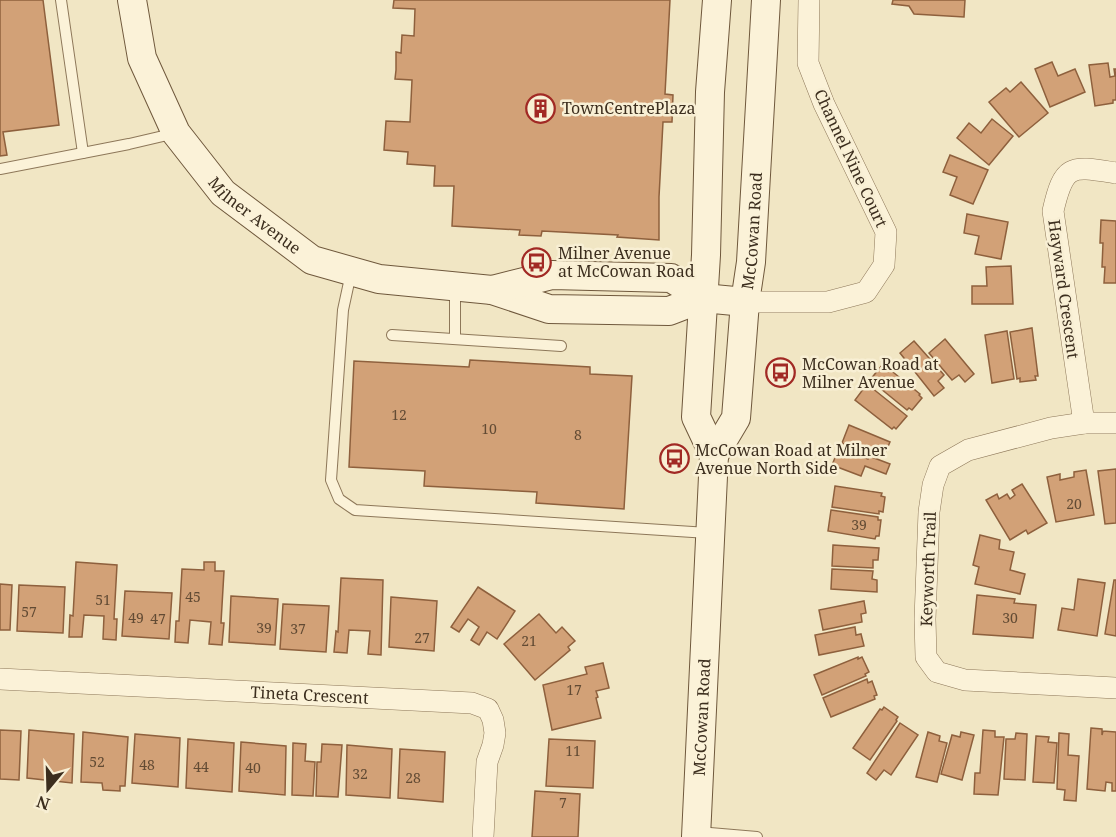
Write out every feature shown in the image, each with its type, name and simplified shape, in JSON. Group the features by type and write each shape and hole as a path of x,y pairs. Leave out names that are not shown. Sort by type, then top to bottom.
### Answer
{"main road":[{"name":"Milner Avenue","path":"132,0 142,57 176,133 223,193 312,260 379,279 492,290 549,309 669,311 703,298"},
{"name":"McCowan Road","path":"696,835 714,455 696,417 706,255 710,92 717,0"},
{"name":"McCowan Road","path":"714,455 736,418 745,302 751,262 766,0"},
{"name":"Channel Nine Court","path":"703,298 745,302"}],"street":[{"name":"Channel Nine Court","path":"745,302 828,302 866,292 884,264 886,232 824,104 808,63 809,0"},
{"name":"Hayward Crescent","path":"1084,423 1053,211 1060,182 1067,172 1081,168 1116,173"},
{"name":"Keyworth Trail","path":"1116,423 1084,423 1051,428 968,450 940,466 933,486 929,512 926,657 937,672 965,680 1116,688"},
{"name":"Tineta Crescent","path":"0,679 472,703 488,709 495,733 487,762 483,837"}],"lane":[{"path":"61,0 83,153"},
{"path":"0,169 176,133"},
{"path":"351,271 343,310 331,480 339,499 355,510 711,533"},
{"path":"455,286 455,339"},
{"path":"392,335 561,346"},
{"path":"696,835 757,837"}],"building":[{"path":"0,0 43,0 59,125 3,132 7,155 0,156"},
{"name":"TownCentrePlaza","path":"394,0 670,0 665,94 673,95 672,122 663,122 659,240 617,237 618,235 542,231 541,236 519,235 520,230 452,226 454,186 434,186 435,166 407,164 408,152 384,150 386,121 410,122 412,80 395,79 396,52 401,53 402,35 414,36 415,9 393,8"},
{"path":"893,0 965,0 964,17 914,14 909,6 892,4"},
{"path":"1052,62 1058,76 1075,69 1085,92 1050,107 1035,69"},
{"path":"1108,63 1110,77 1115,76 1114,69 1116,69 1116,100 1113,100 1113,103 1095,106 1089,65"},
{"path":"1021,82 1048,113 1019,137 989,102 1006,88 1010,92"},
{"path":"992,119 1013,136 989,165 957,138 969,123 981,133"},
{"path":"950,155 988,170 973,204 950,195 957,177 943,172"},
{"path":"967,214 1008,222 1001,259 975,254 979,236 964,233"},
{"path":"1101,220 1116,221 1116,283 1104,283 1103,243 1100,243"},
{"path":"1011,266 1013,304 972,304 972,286 987,286 986,267"},
{"path":"1032,328 1038,376 1035,376 1036,380 1020,382 1020,378 1017,379 1010,332"},
{"path":"1007,331 1014,379 992,383 985,335"},
{"path":"945,339 974,374 965,382 959,375 952,380 929,353"},
{"path":"914,341 944,375 938,381 944,388 934,396 900,353"},
{"path":"470,360 590,367 590,374 632,376 624,509 536,503 537,492 424,486 425,471 349,467 354,361 469,367"},
{"path":"883,364 920,394 922,398 912,410 909,408 907,410 870,380"},
{"path":"867,384 907,416 896,429 894,427 892,429 855,400"},
{"path":"849,425 890,442 886,451 881,449 878,457 842,443"},
{"path":"839,448 868,459 869,456 890,464 886,474 865,466 861,476 832,465"},
{"path":"1116,469 1116,523 1105,524 1098,471"},
{"path":"1086,470 1094,515 1056,522 1047,477 1060,474 1060,480 1074,477 1074,472"},
{"path":"1022,484 1047,523 1028,534 1026,530 1010,540 986,500 997,494 999,499 1007,494 1010,499 1015,495 1012,490"},
{"path":"835,486 882,493 881,496 885,497 883,512 879,511 879,514 832,507"},
{"path":"831,510 878,517 878,520 881,520 879,536 875,539 828,531"},
{"path":"980,535 1000,540 999,549 1014,552 1010,570 1025,574 1020,594 975,584 979,567 973,565"},
{"path":"833,545 879,548 878,560 873,560 873,568 832,566"},
{"path":"76,562 117,565 114,619 117,619 116,640 103,639 104,616 84,615 82,637 69,637 70,615 73,616"},
{"path":"204,562 215,562 215,571 224,571 222,645 209,644 211,622 190,620 188,643 175,642 176,621 179,621 182,569 204,570"},
{"path":"832,569 873,571 872,579 877,580 877,592 831,589"},
{"path":"341,578 383,580 381,655 368,654 370,631 349,630 347,653 334,652 336,631 338,632"},
{"path":"1078,579 1105,583 1097,636 1058,630 1062,608 1074,610"},
{"path":"1114,580 1116,580 1116,636 1105,634"},
{"path":"0,584 12,585 10,630 0,630"},
{"path":"19,585 65,587 63,633 17,631"},
{"path":"478,587 515,611 497,639 487,632 479,645 471,640 479,627 468,619 459,632 451,627"},
{"path":"125,591 172,593 169,639 122,636"},
{"path":"977,595 1015,599 1014,603 1036,605 1033,638 973,634"},
{"path":"231,596 278,599 275,645 229,642"},
{"path":"391,597 437,601 434,651 389,647"},
{"path":"864,601 866,613 861,614 862,622 823,630 819,610"},
{"path":"283,604 329,606 326,652 280,649"},
{"path":"539,614 556,633 562,627 575,641 568,647 570,650 535,680 504,644"},
{"path":"855,627 856,635 861,634 864,646 819,655 815,635"},
{"path":"858,657 858,659 862,657 869,672 865,674 866,676 822,695 814,675"},
{"path":"603,663 609,688 596,691 601,718 552,730 543,685 587,674 585,667"},
{"path":"867,679 868,683 872,681 877,695 874,696 875,699 831,717 823,698"},
{"path":"884,707 898,717 897,721 870,760 853,748 880,709"},
{"path":"900,723 918,735 891,775 884,770 876,780 867,773"},
{"path":"1091,728 1102,729 1102,735 1103,731 1116,732 1116,791 1112,791 1112,783 1106,782 1105,791 1087,789"},
{"path":"0,730 21,731 19,780 0,779"},
{"path":"29,730 74,734 72,783 27,778"},
{"path":"983,730 995,731 995,737 1004,737 998,795 974,794 975,773 980,773"},
{"path":"83,732 128,737 125,786 120,786 120,791 103,790 102,783 81,782"},
{"path":"928,732 940,736 939,741 947,743 937,782 916,777"},
{"path":"961,732 974,735 962,780 941,774 952,735 960,737"},
{"path":"1016,733 1027,734 1025,780 1004,779 1006,739 1015,739"},
{"path":"1059,733 1069,734 1068,755 1079,756 1076,801 1064,800 1065,790 1057,789"},
{"path":"135,734 180,738 178,787 132,783"},
{"path":"1036,736 1049,737 1048,742 1057,743 1054,783 1033,782"},
{"path":"188,739 234,743 232,792 186,788"},
{"path":"549,739 595,741 593,788 546,786"},
{"path":"241,742 286,746 285,795 239,791"},
{"path":"293,743 306,744 305,761 315,762 313,796 292,795"},
{"path":"322,744 342,745 338,797 316,796 317,762 321,762"},
{"path":"347,745 392,749 390,798 346,795"},
{"path":"400,749 445,752 443,802 398,798"},
{"path":"535,791 580,794 578,837 532,837"}],"place":[{"name":"TownCentrePlaza","path":"541,108"},
{"name":"Milner Avenue at McCowan Road","path":"537,262"},
{"name":"McCowan Road at Milner Avenue","path":"781,373"},
{"name":"McCowan Road at Milner Avenue North Side","path":"674,459"}]}
